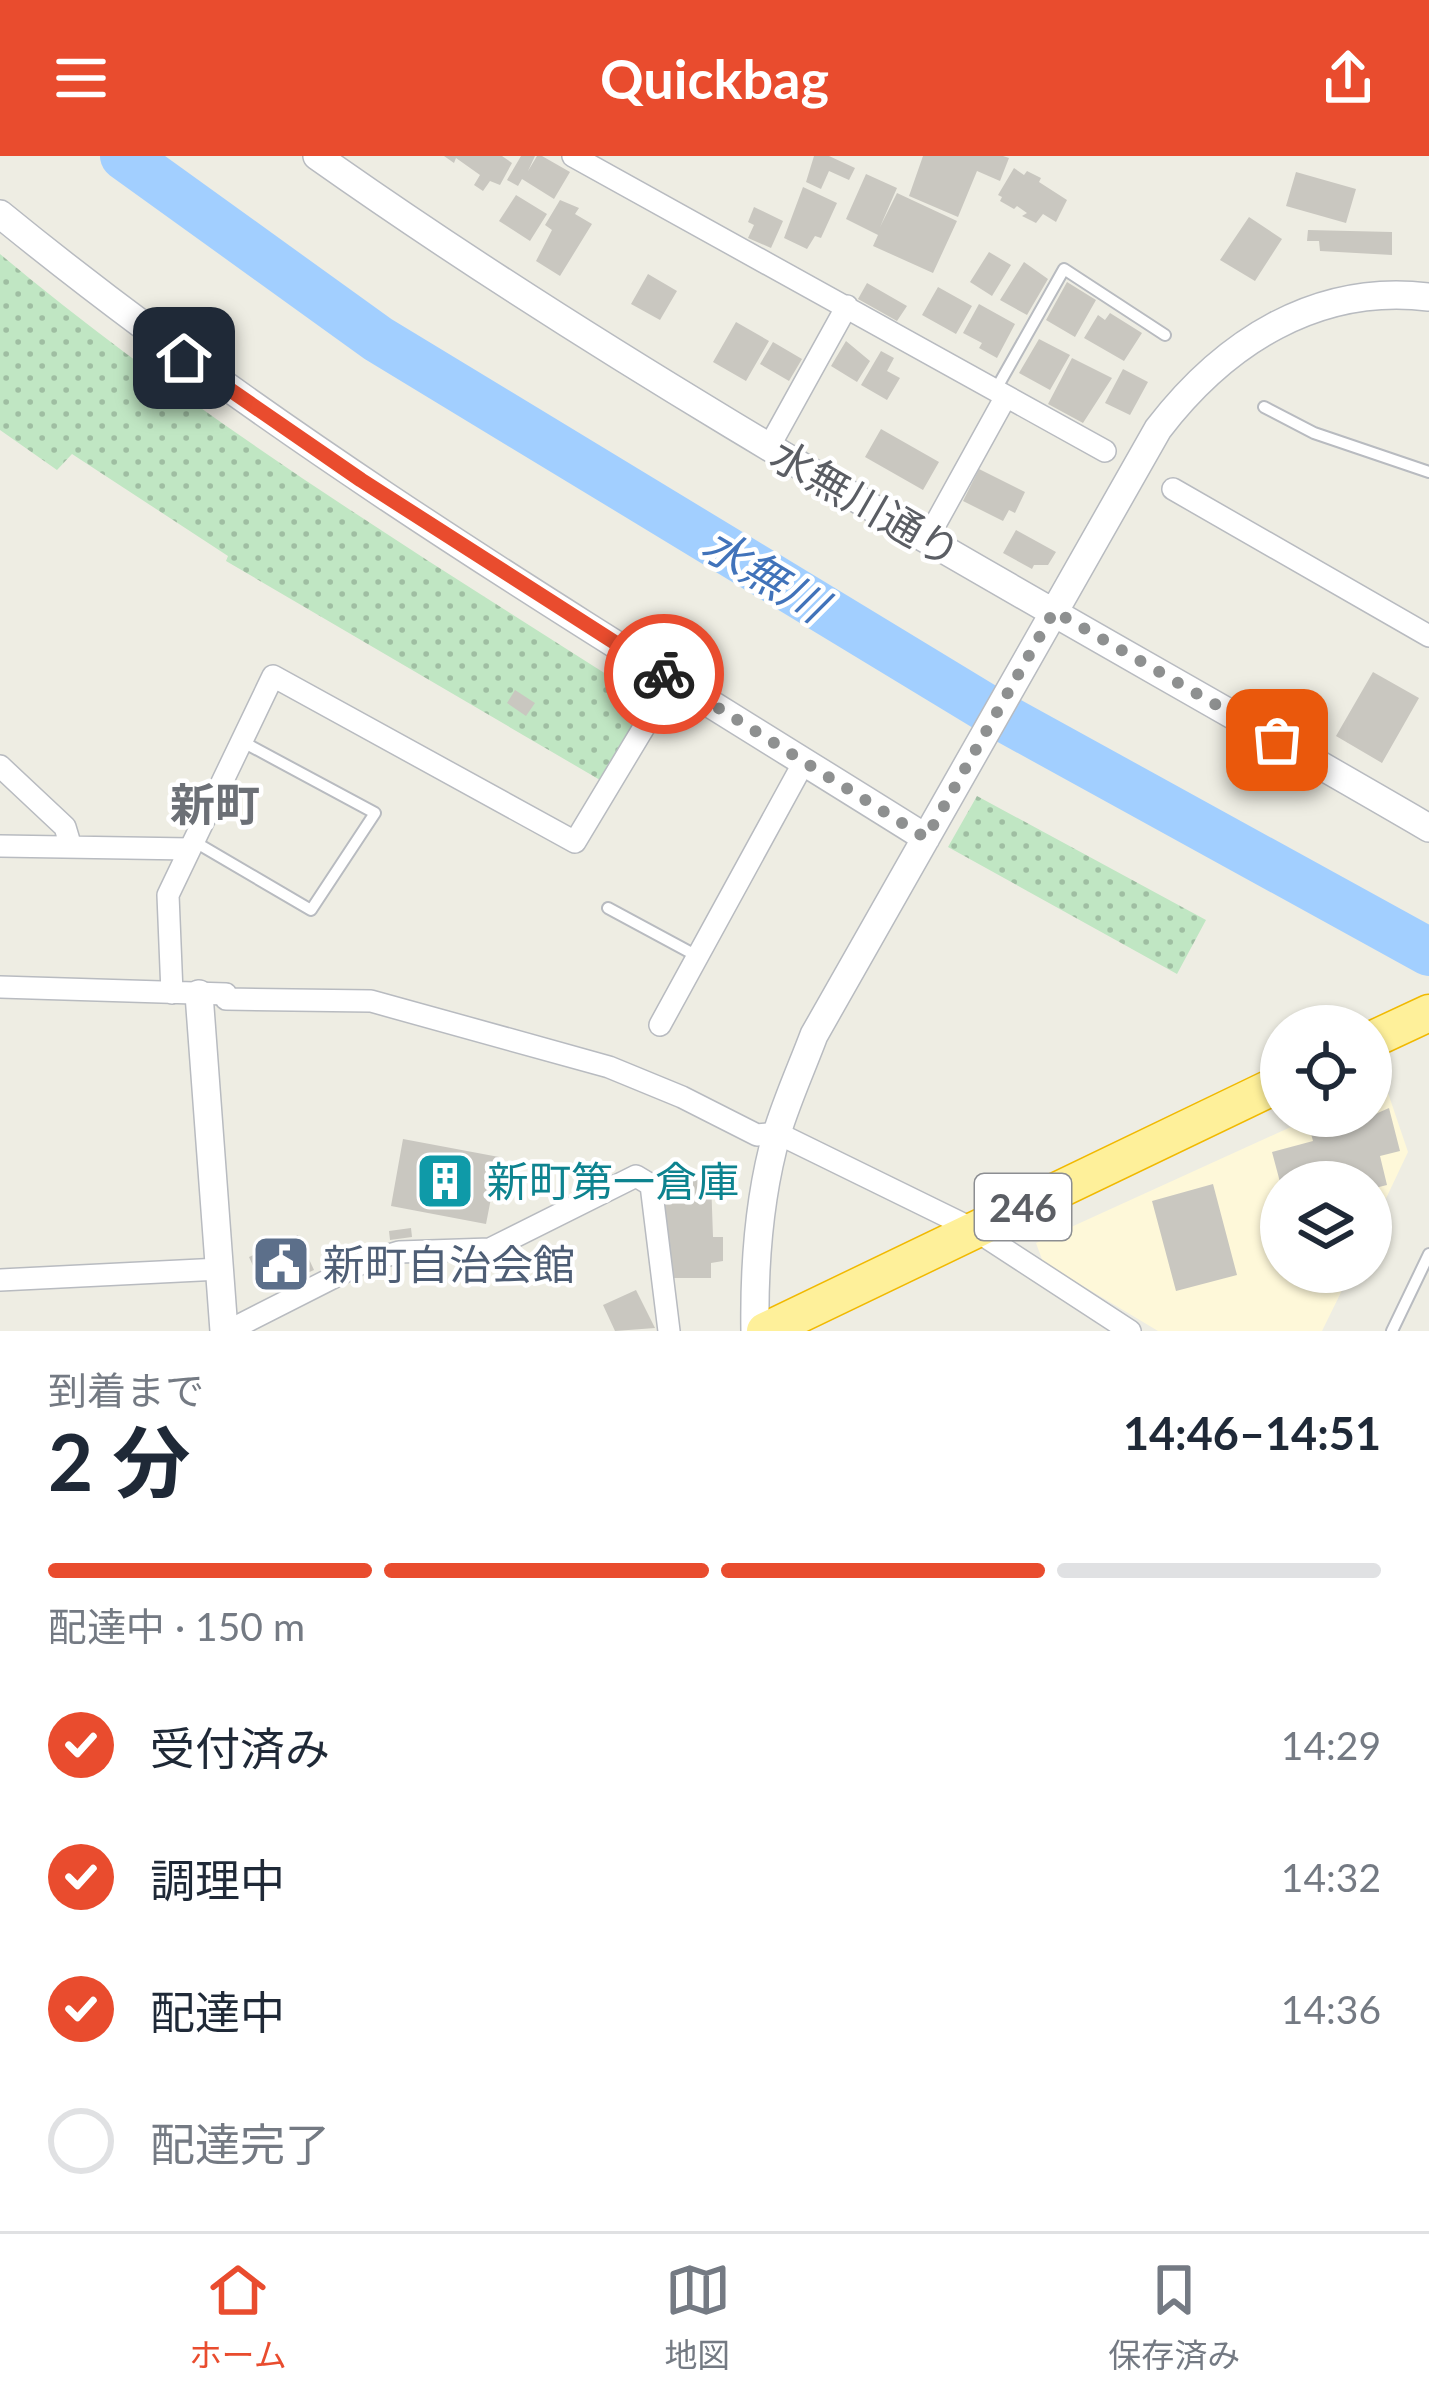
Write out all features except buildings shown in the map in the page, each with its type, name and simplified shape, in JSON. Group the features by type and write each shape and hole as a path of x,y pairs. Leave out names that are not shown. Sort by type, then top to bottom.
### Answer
{"highway":[{"path":"1392,1030 1429,1013"},
{"name":"246","path":"765,1331 1260,1093"}],"street":[{"name":"水無川通り","path":"316,156 458,256 926,541 1048,622 1429,828"},
{"path":"573,156 1105,452"},
{"path":"0,214 115,308 254,408 926,838"},
{"path":"755,1331 760,1235 777,1133 814,1035 1158,429 1185,394 1227,354 1274,325 1357,298 1429,297"},
{"path":"770,447 847,307"},
{"path":"926,541 1000,394"},
{"path":"1173,489 1429,636"},
{"path":"669,1331 651,1185 636,1176 490,1249 399,1252 362,1263 226,1331 186,993 168,895 273,676 575,842 674,679"},
{"path":"659,1025 804,762"},
{"path":"0,766 64,827 71,847"},
{"path":"0,846 192,846"},
{"path":"0,987 371,1001 610,1067 757,1135 777,1133 975,1230 1130,1331"},
{"path":"0,1280 220,1269"},
{"path":"0,1297 38,1278"}],"lane":[{"path":"1000,394 1064,269 1166,335"},
{"path":"1264,407 1314,433 1429,472"},
{"path":"192,846 311,910 375,813 243,742"},
{"path":"608,908 697,956"},
{"path":"1392,1331 1429,1255"}],"shaded area":[{"path":"1392,1105 1408,1152 1392,1186 1392,1161 1260,1161 1260,1293 1341,1293 1322,1331 1158,1331 1043,1262 1036,1243 1269,1137 1392,1137"}],"green space":[{"path":"0,254 235,432 647,700 600,780 226,561 228,556 72,454 57,470 0,430"},
{"path":"977,796 1206,920 1177,974 948,847"}],"waterway":[{"name":"水無川","path":"124,156 378,339 993,712 1429,952"}],"way so far":[{"path":"664,674 926,838 1054,611 1277,740"}],"place":[{"name":"新町第一倉庫","path":"445,1181"},
{"name":"新町自治会館","path":"281,1264"}],"district":[{"name":"新町","path":"215,804"}],"route":[{"path":"184,358 361,480 664,674"}]}
